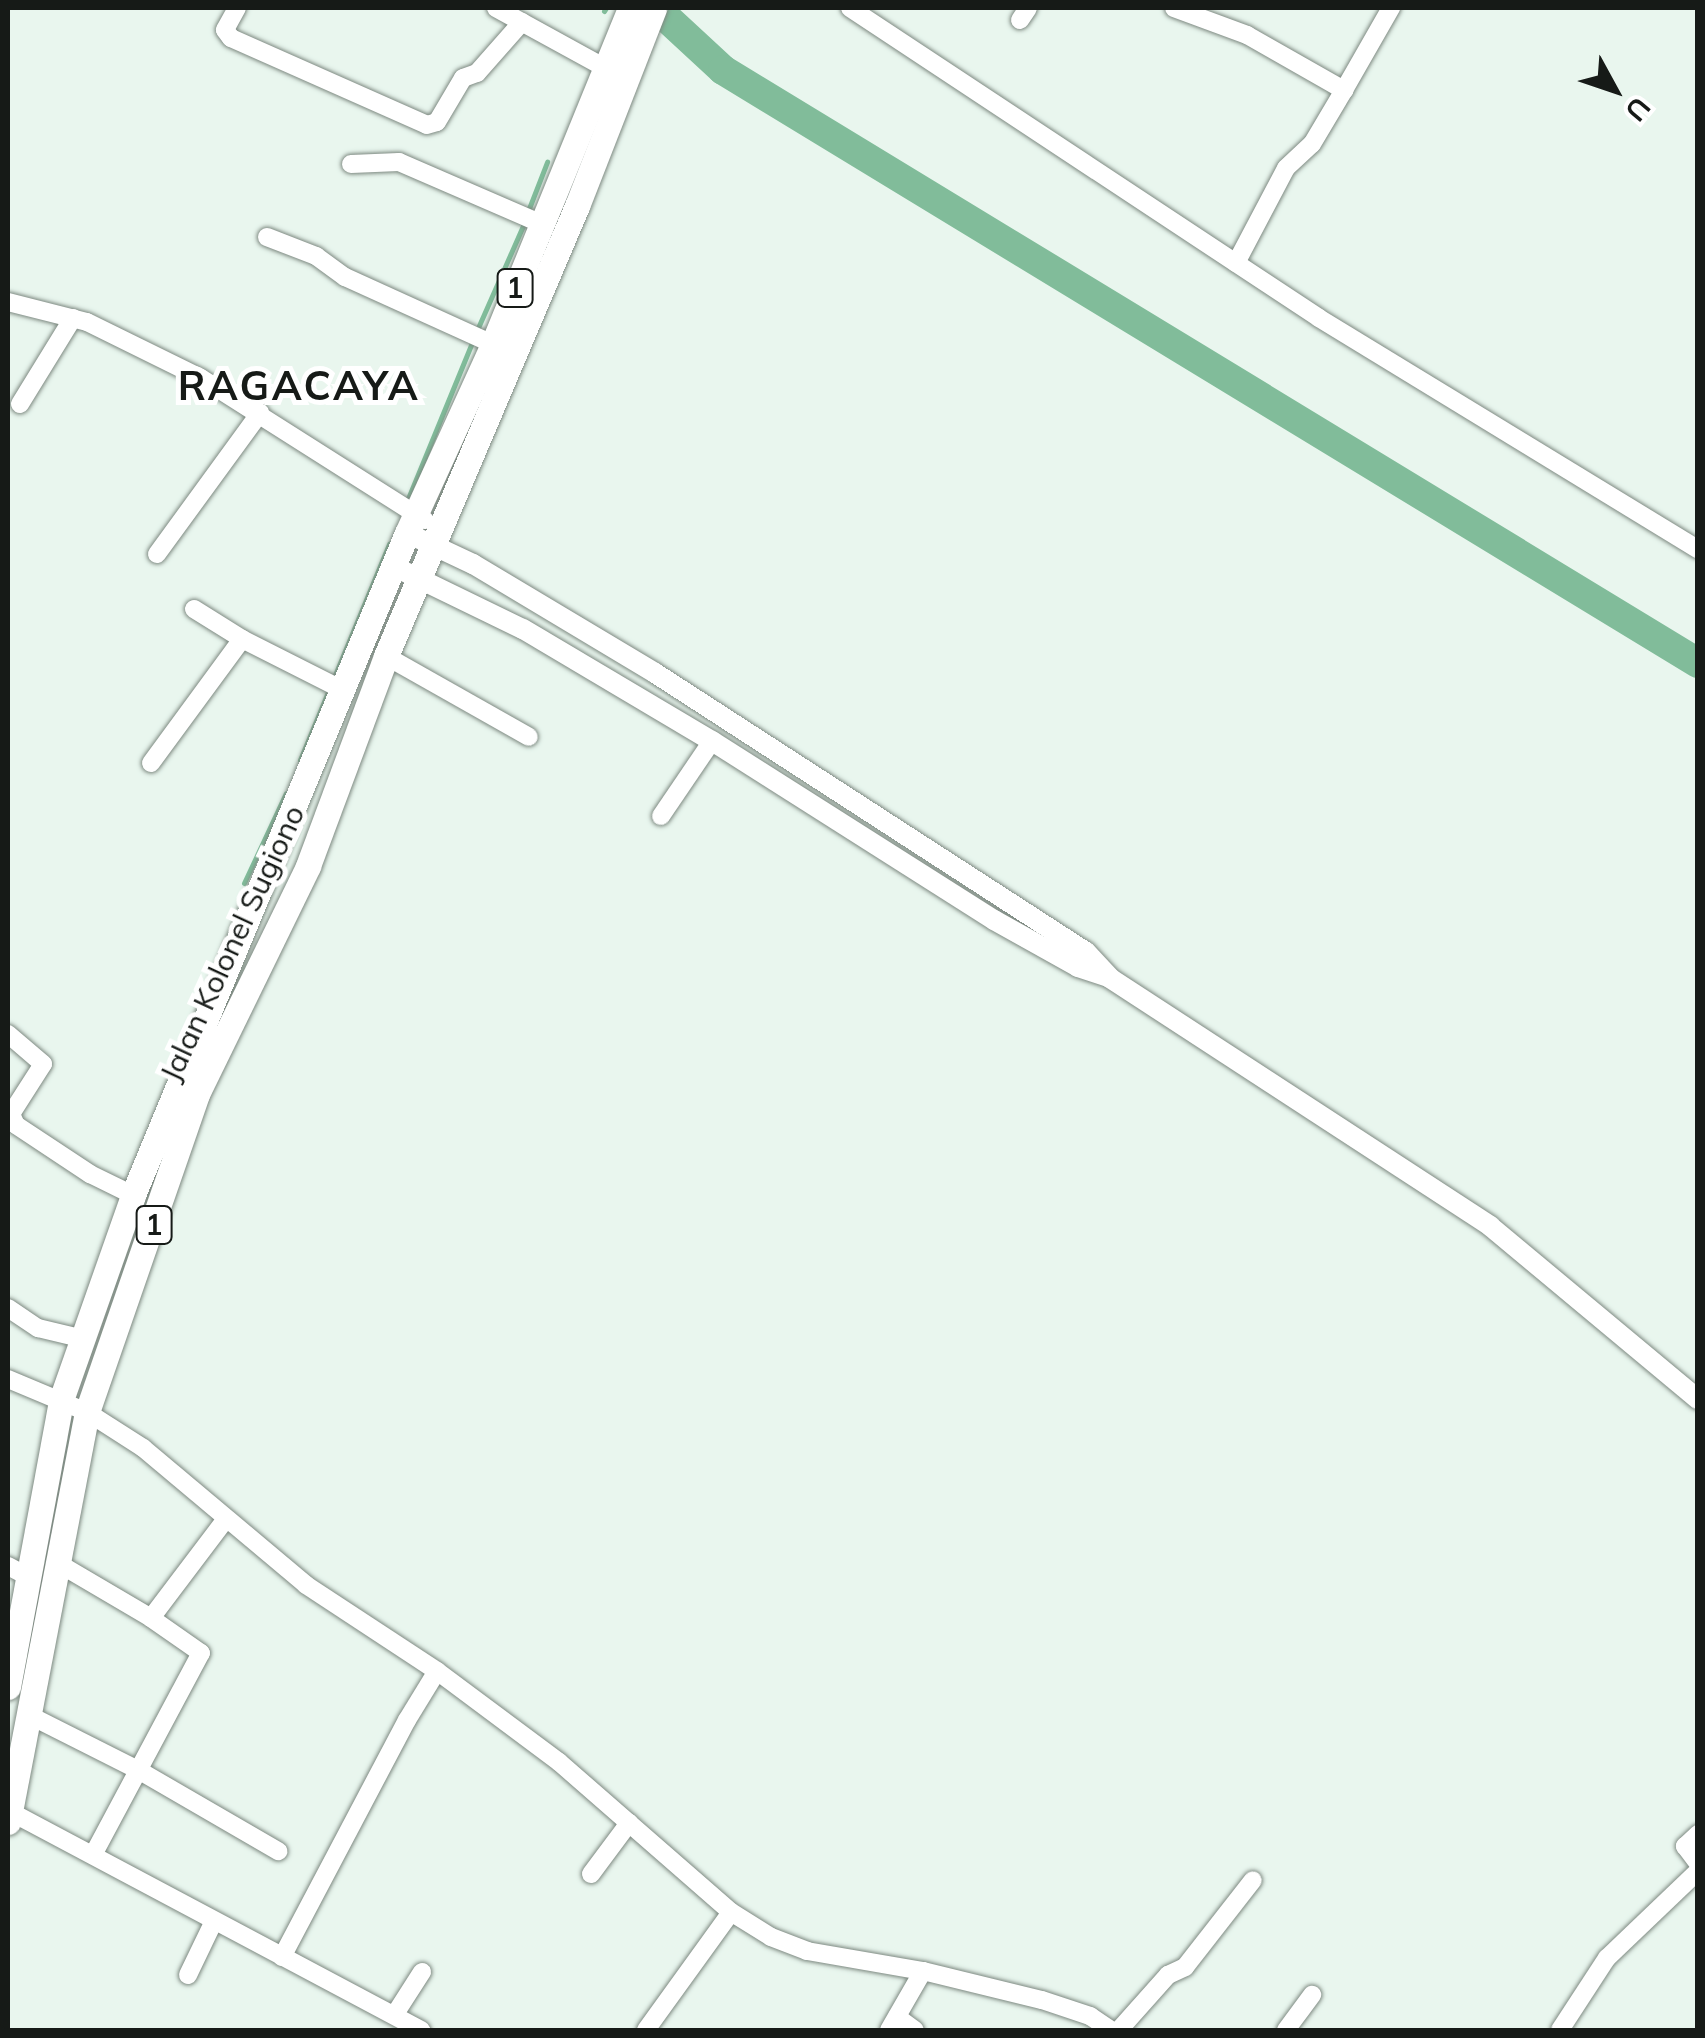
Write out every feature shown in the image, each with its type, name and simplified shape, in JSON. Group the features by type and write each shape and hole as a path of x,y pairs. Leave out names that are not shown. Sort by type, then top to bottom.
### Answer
{"highway":[{"name":"1","path":"8,1687 16,1570 80,1338 334,685 394,566 408,516 488,341 630,8"},
{"name":"Jalan Kolonel Sugiono","path":"8,1816 86,1412 197,1094 308,866 386,656 422,578 654,8"}],"main road":[{"path":"408,516 1086,952 1110,978 1490,1226 1698,1400"},
{"path":"394,566 599,673 994,920 1078,968 1110,978"},
{"path":"599,673 612,648"}],"street":[{"path":"237,8 225,30 232,38 427,125 437,122 463,78 477,72 522,22"},
{"path":"496,8 605,68"},
{"path":"850,8 1236,262 1698,549"},
{"path":"1174,8 1247,35 1344,90"},
{"path":"1236,262 1286,168 1312,144 1391,8"},
{"path":"351,164 399,162 536,222"},
{"path":"267,237 316,256 345,277 488,341"},
{"path":"8,302 73,318 156,355 260,413 408,516"},
{"path":"20,404 73,318"},
{"path":"158,554 260,413"},
{"path":"194,609 242,639 334,685"},
{"path":"151,763 242,639"},
{"path":"386,656 529,737"},
{"path":"661,816 712,741"},
{"path":"8,1034 42,1064 11,1114 16,1125 90,1174 133,1195"},
{"path":"8,1308 38,1328 80,1338"},
{"path":"8,1379 86,1412 143,1448 306,1585 438,1671 558,1762 731,1912 770,1937 807,1951 922,1971 1042,2000 1090,2016 1115,2030 1168,1975 1180,1974 1253,1880"},
{"path":"150,1618 226,1519"},
{"path":"56,1562 150,1618 201,1654 93,1855"},
{"path":"282,1958 407,1720 438,1671"},
{"path":"27,1714 140,1771 278,1851"},
{"path":"8,1816 93,1855 422,2030"},
{"path":"591,1874 629,1823"},
{"path":"1698,1834 1685,1846 1698,1863"},
{"path":"1560,2030 1616,1947 1698,1871"},
{"path":"646,2030 731,1912"},
{"path":"188,1975 214,1921"},
{"path":"915,2030 893,2024 922,1971"},
{"path":"395,2014 422,1972"},
{"path":"1286,2030 1312,1994"}],"waterway":[{"path":"656,8 723,70 1698,663"},
{"path":"528,211 547,162"},
{"path":"477,330 525,221"},
{"path":"407,501 473,340"},
{"path":"300,760 389,544"},
{"path":"244,883 286,793"}],"district":[{"name":"RAGACAYA","path":"299,385"}]}
